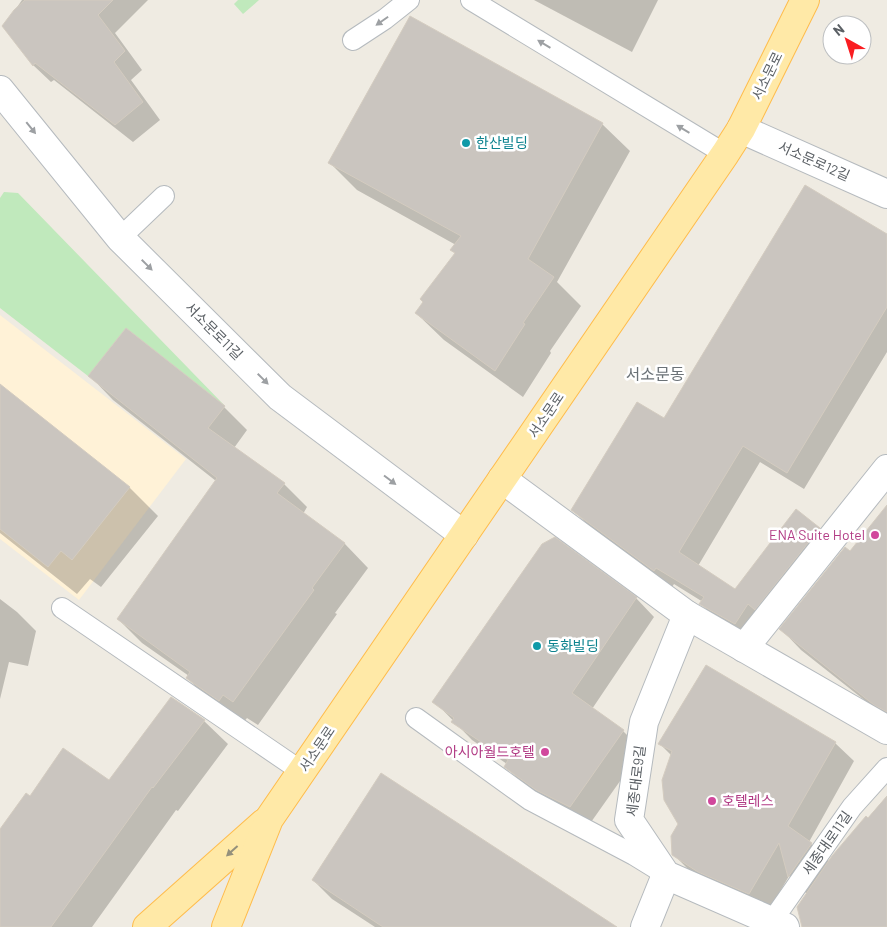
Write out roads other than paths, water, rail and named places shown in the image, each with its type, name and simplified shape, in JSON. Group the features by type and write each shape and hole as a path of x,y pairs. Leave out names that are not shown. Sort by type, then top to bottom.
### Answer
{"main road":[{"name":"서소문로","path":"226,927 269,819 725,154 741,129 805,0"},
{"name":"서소문로","path":"147,927 269,819"}],"street":[{"name":"서소문로11길","path":"0,90 120,238 280,397 464,535"},
{"name":"서소문로12길","path":"741,129 887,194"},
{"path":"744,648 887,469"},
{"path":"502,479 687,615 887,730"},
{"name":"세종대로9길","path":"666,875 629,820 644,722 687,615"},
{"path":"645,927 666,875 779,924"}],"lane":[{"path":"353,40 385,19 409,0"},
{"path":"471,0 725,154"},
{"path":"120,238 164,196"},
{"path":"62,608 302,771"},
{"path":"416,718 530,800 634,855 666,875"},
{"name":"세종대로11길","path":"779,924 852,808 887,768"}],"place":[{"name":"한산빌딩","path":"466,143"},
{"name":"ENA Suite Hotel","path":"875,535"},
{"name":"동화빌딩","path":"537,646"},
{"name":"아시아월드호텔","path":"545,752"},
{"name":"호텔레스","path":"712,801"}],"district":[{"name":"서소문동","path":"655,374"}]}
